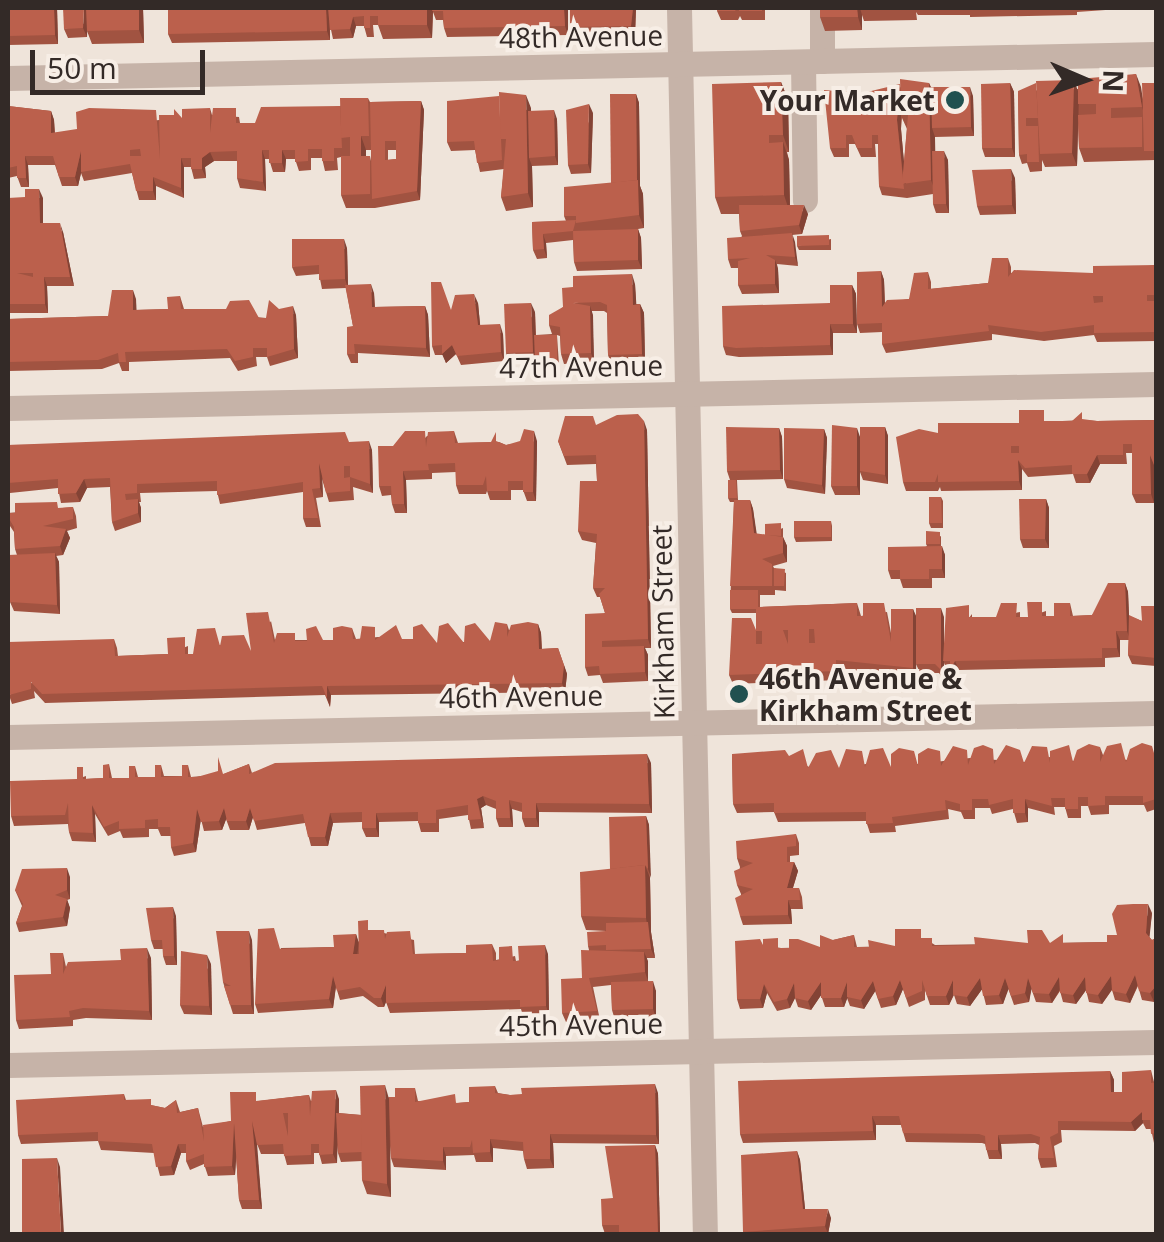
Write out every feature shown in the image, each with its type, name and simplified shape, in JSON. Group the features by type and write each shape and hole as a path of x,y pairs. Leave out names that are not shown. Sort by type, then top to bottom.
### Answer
{"street":[{"name":"Kirkham Street","path":"680,8 705,1234"},
{"path":"805,200 812,61 822,8"},
{"name":"48th Avenue","path":"8,78 1156,54"},
{"name":"47th Avenue","path":"8,408 1156,384"},
{"name":"46th Avenue","path":"8,737 1156,713"},
{"name":"45th Avenue","path":"8,1066 1156,1042"}],"building":[{"path":"8,8 54,8 55,35 8,36"},
{"path":"63,8 84,8 83,28 64,29"},
{"path":"86,8 139,8 139,30 87,31"},
{"path":"168,8 326,8 327,31 168,34"},
{"path":"328,8 378,8 378,16 370,16 370,28 364,28 364,16 353,17 350,29 330,30"},
{"path":"378,8 427,8 427,25 378,25"},
{"path":"564,8 565,26 444,28 443,11 432,11"},
{"path":"570,8 633,8 631,26 570,27"},
{"path":"762,8 762,11 739,11"},
{"path":"820,8 857,8 858,17 820,17"},
{"path":"1136,74 1142,107 1111,108 1111,118 1142,117 1142,147 1079,148 1078,115 1096,114 1096,104 1078,104 1078,79"},
{"path":"900,79 929,83 931,180 902,184 908,115 901,115"},
{"path":"1074,80 1072,153 1040,154 1036,81"},
{"path":"781,82 783,135 769,135 769,143 783,142 784,195 715,197 712,84"},
{"path":"1010,83 1012,148 982,148 981,84"},
{"path":"1036,83 1038,118 1026,118 1026,126 1038,126 1039,162 1027,162 1027,154 1019,155 1018,91"},
{"path":"1142,83 1156,83 1156,151 1144,151"},
{"path":"900,84 897,120 904,189 879,186 878,135 872,135 872,148 857,148 852,135 846,135 846,148 830,148 824,90 863,93"},
{"path":"931,87 970,87 971,127 932,128"},
{"path":"499,92 526,95 528,193 501,197 506,139 500,139"},
{"path":"610,94 636,94 637,180 611,183"},
{"path":"499,96 502,160 477,163 474,141 447,142 447,101"},
{"path":"340,98 368,98 369,136 361,136 361,156 370,156 370,194 341,195 341,156 350,156 350,137 341,138"},
{"path":"421,101 417,191 372,199 370,102","holes":["385,141 396,141 396,159 385,160"]},
{"path":"589,104 588,164 568,165 566,110"},
{"path":"8,106 51,111 51,133 77,129 76,112 89,108 156,110 160,159 159,115 174,115 174,109 182,118 182,109 210,108 210,133 213,108 236,108 236,123 255,123 261,107 340,106 342,148 334,148 334,161 322,161 322,149 308,149 308,161 295,162 295,150 282,150 282,163 269,163 269,150 262,150 263,182 237,178 237,151 210,152 202,158 202,169 191,169 191,158 181,158 181,188 153,177 153,191 136,191 130,164 81,172 81,151 75,177 59,177 53,156 25,156 26,178 17,178 17,166 8,168","holes":["140,149 141,156 130,156 130,150"]},
{"path":"554,110 555,156 529,158 528,111"},
{"path":"932,151 944,151 946,204 933,204"},
{"path":"1011,169 1012,205 977,206 972,170"},
{"path":"638,180 639,215 576,223 576,216 564,216 564,187"},
{"path":"25,189 39,189 40,223 60,223 70,277 44,277 45,304 8,304 8,198 25,197"},
{"path":"739,205 804,205 799,225 740,231"},
{"path":"576,220 573,231 543,234 544,249 533,250 532,222"},
{"path":"638,229 638,260 574,262 573,231"},
{"path":"792,233 795,257 766,255 775,260 775,284 738,285 738,261 750,258 728,259 727,238"},
{"path":"829,235 829,245 797,246 797,236"},
{"path":"292,239 344,239 345,279 319,280 319,265 292,267"},
{"path":"992,258 1008,258 1008,277 1014,270 1093,273 1093,266 1156,265 1156,295 1147,295 1147,301 1156,301 1156,332 1094,333 1094,325 1041,332 988,325 989,331 882,344 882,323 857,324 857,272 881,271 882,307 887,300 909,299 914,273 928,272 928,289 988,283"},
{"path":"632,274 633,305 640,304 642,354 608,355 607,305 600,302 573,303 590,306 591,353 561,354 560,327 549,325 549,315 563,307 562,288 573,287 573,276"},
{"path":"431,282 441,282 451,310 455,295 474,294 478,325 500,324 501,352 457,356 452,345 442,354 442,345 432,346"},
{"path":"371,284 372,307 425,306 426,348 354,344 355,354 347,354 347,327 353,326 345,285"},
{"path":"830,285 852,285 853,324 830,324 830,345 723,346 722,306 830,303"},
{"path":"112,290 133,290 133,310 168,309 167,297 180,296 181,309 226,309 230,301 249,300 259,318 266,318 269,300 279,309 293,306 294,349 267,357 267,348 253,348 253,357 235,361 227,349 125,352 126,362 119,362 118,353 98,360 8,362 8,319 108,316"},
{"path":"531,303 533,352 506,353 504,304"},
{"path":"534,335 557,335 557,361 535,362"},
{"path":"1019,410 1044,410 1044,421 1072,421 1082,412 1082,419 1097,421 1156,420 1156,465 1150,455 1151,494 1132,494 1132,444 1123,444 1123,455 1097,455 1087,474 1072,474 1072,465 1025,468 1018,460 1019,481 938,482 938,474 935,482 903,482 896,437 919,429 938,433 938,423 1019,423"},
{"path":"638,414 644,421 648,639 602,641 602,647 644,646 645,672 600,674 599,666 585,667 585,614 605,613 599,594 605,588 593,588 597,534 578,531 580,481 597,481 596,455 564,456 558,441 565,416 593,416 596,425 617,415"},
{"path":"832,425 857,428 857,486 831,486"},
{"path":"726,427 779,428 780,470 727,471"},
{"path":"860,427 885,427 885,475 860,471"},
{"path":"784,428 824,429 822,485 784,479"},
{"path":"524,429 534,431 533,492 523,492 523,481 508,481 508,491 487,491 486,476 483,485 456,485 455,463 428,464 429,470 403,471 404,504 392,504 391,486 379,486 378,446 393,446 405,431 425,431 426,447 428,432 454,431 455,443 491,442 496,432 496,441 506,445 520,441"},
{"path":"345,432 349,442 369,441 370,484 350,477 350,491 326,493 319,463 320,488 312,489 318,518 303,518 303,482 217,495 217,481 137,484 137,493 125,494 126,500 138,499 138,513 112,522 110,478 84,479 76,493 58,494 58,479 8,483 8,445","holes":["344,466 350,466 350,477 344,478"]},
{"path":"728,480 736,480 737,498 728,498"},
{"path":"929,497 941,497 942,523 929,523"},
{"path":"1019,499 1046,499 1045,539 1020,539"},
{"path":"734,500 750,500 754,533 783,537 783,553 762,559 772,564 772,586 730,586"},
{"path":"57,502 58,508 73,507 73,519 43,526 66,529 60,546 15,549 14,527 8,513 15,513 15,503"},
{"path":"794,521 831,521 831,537 794,537"},
{"path":"781,523 781,536 765,535 765,524"},
{"path":"926,531 940,532 940,544 926,544"},
{"path":"942,546 942,569 929,569 929,579 900,579 900,570 888,570 888,547"},
{"path":"55,553 57,605 10,602 8,555"},
{"path":"774,568 785,569 784,586 774,586"},
{"path":"1108,583 1125,583 1127,631 1116,631 1117,648 1102,648 1102,658 955,661 950,670 950,661 943,661 946,608 969,605 969,617 996,617 1001,603 1017,603 1016,617 1028,617 1027,602 1042,602 1042,616 1054,616 1054,603 1070,603 1070,616 1092,615"},
{"path":"730,590 758,590 758,607 730,609"},
{"path":"857,603 857,616 863,616 863,603 884,603 891,642 891,609 913,609 913,668 836,660 836,671 729,675 732,618 751,618 756,630 756,607","holes":["809,629 814,629 815,643 809,643","756,631 762,631 762,644 756,644"]},
{"path":"1141,606 1154,606 1156,658 1128,655 1129,615 1142,621"},
{"path":"916,608 941,608 941,670 935,664 916,664"},
{"path":"268,612 274,643 277,633 295,633 295,641 307,641 306,629 316,626 323,640 333,640 333,628 352,628 353,639 360,639 362,626 375,627 375,640 396,625 402,639 413,639 413,627 422,624 437,643 439,626 448,623 464,643 465,626 475,623 490,641 495,622 507,624 507,637 511,625 538,624 539,649 558,648 564,665 562,683 327,686 327,698 322,686 42,694 31,682 31,689 9,695 8,642 114,639 115,656 168,654 167,638 185,637 185,654 193,654 197,629 215,628 220,646 222,636 244,635 251,651 246,613"},
{"path":"1121,743 1126,762 1130,749 1142,743 1152,746 1156,799 1143,803 1143,796 1105,796 1105,805 1088,806 1088,797 1078,797 1078,809 1065,809 1065,798 1051,798 1052,806 1025,799 1025,813 1013,813 1013,799 989,805 988,799 972,799 972,810 960,810 960,804 945,800 946,810 892,817 893,823 866,824 866,812 774,813 774,803 733,804 732,754 785,750 789,756 803,749 808,768 816,753 831,750 839,768 846,749 862,751 865,767 870,750 883,748 891,767 891,754 899,748 914,751 918,766 918,754 928,748 940,751 941,766 953,746 967,750 968,765 974,748 983,745 993,749 994,764 1006,745 1020,750 1024,763 1032,746 1047,747 1050,763 1050,751 1069,745 1073,762 1077,750 1089,744 1100,747 1100,762 1107,746"},
{"path":"647,754 649,804 536,803 536,818 522,818 522,803 509,800 510,818 496,818 496,801 483,796 477,799 481,819 468,820 468,805 436,810 436,823 418,823 418,812 376,813 376,828 362,828 362,812 330,813 325,837 308,837 303,814 254,821 250,808 246,821 227,821 224,808 219,821 201,822 197,809 193,843 171,847 170,827 158,827 158,819 145,820 145,828 119,829 119,821 104,827 92,805 93,833 69,832 68,803 65,815 11,816 10,781 77,779 77,767 83,767 83,779 103,778 103,765 109,764 109,778 129,778 129,766 135,766 135,777 155,777 155,765 161,765 161,777 182,776 182,765 188,765 188,777 197,777 218,771 218,757 223,774 249,764 249,774 275,763"},
{"path":"646,816 648,869 645,865 610,869 609,817"},
{"path":"796,834 796,846 787,847 787,862 794,862 787,888 799,888 800,900 788,900 788,915 740,916 735,898 753,889 737,885 734,871 753,863 737,858 736,841"},
{"path":"645,865 646,918 581,916 580,872"},
{"path":"67,868 67,890 55,895 67,899 63,917 16,923 23,904 15,890 22,869"},
{"path":"1148,904 1146,933 1152,940 1156,938 1156,986 1150,993 1139,991 1135,975 1126,994 1112,991 1111,976 1098,995 1086,993 1085,977 1073,995 1060,993 1059,977 1049,994 1033,993 1028,978 1025,993 1011,996 1005,978 999,995 983,996 980,978 967,997 953,995 953,980 946,996 927,996 922,980 922,991 906,998 900,980 893,996 878,999 873,981 861,1000 847,997 847,982 841,998 821,998 821,982 808,1001 795,998 794,983 787,999 774,1002 764,984 760,999 737,999 735,941 760,939 763,945 763,939 778,938 778,948 789,948 789,939 798,939 820,947 820,935 833,940 854,935 854,947 869,947 868,940 895,946 895,929 921,929 921,938 932,938 932,946 975,945 974,937 1028,943 1027,930 1042,930 1050,943 1063,934 1063,943 1107,942 1107,935 1117,935 1112,914 1117,905"},
{"path":"173,907 174,956 163,956 162,940 151,940 146,908"},
{"path":"368,920 368,930 384,930 385,939 387,932 410,931 413,954 466,953 466,945 492,944 493,961 499,960 499,947 512,946 513,961 519,961 518,946 545,945 546,1006 520,1007 520,1000 386,1003 386,985 381,998 374,998 360,987 337,991 333,976 329,999 255,1004 258,929 274,928 280,949 334,947 333,935 356,934 353,954 359,954 358,921"},
{"path":"648,922 651,949 606,950 606,945 588,946 587,932 606,931 606,923"},
{"path":"216,931 249,931 251,1005 230,1005 224,986 231,986 223,982"},
{"path":"147,948 149,1011 83,1008 69,1011 70,1017 16,1020 14,975 51,974 50,953 63,953 63,974 68,962 121,960 120,949"},
{"path":"581,950 644,952 645,972 589,978 597,1011 562,1013 561,979 582,978"},
{"path":"181,951 207,955 209,1006 180,1005"},
{"path":"653,981 653,1009 612,1010 611,982"},
{"path":"1151,1070 1151,1083 1156,1082 1156,1133 1151,1134 1150,1120 1142,1120 1142,1112 1131,1122 1058,1121 1058,1133 1050,1137 1054,1158 1038,1158 1040,1137 1031,1134 998,1135 998,1150 986,1150 985,1136 979,1134 903,1133 899,1116 872,1116 873,1131 740,1134 738,1081 1110,1071 1111,1092 1122,1092 1122,1072"},
{"path":"655,1084 656,1135 550,1134 550,1159 524,1159 523,1142 490,1139 490,1152 473,1153 472,1140 470,1147 443,1147 443,1161 391,1158 389,1097 395,1097 395,1088 415,1088 415,1102 455,1094 456,1103 469,1102 469,1087 495,1086 495,1093 510,1095 522,1094 521,1088"},
{"path":"385,1085 387,1184 362,1180 360,1086"},
{"path":"336,1090 333,1154 319,1155 319,1144 311,1144 311,1155 284,1156 283,1144 257,1145 252,1121 259,1200 239,1200 234,1123 232,1166 204,1167 204,1154 186,1161 186,1144 178,1144 171,1166 156,1167 152,1144 98,1141 98,1132 18,1135 16,1100 124,1094 124,1100 151,1099 151,1105 165,1108 176,1100 177,1113 198,1108 204,1141 203,1125 231,1121 230,1092 256,1092 256,1101 309,1095 310,1116 312,1091"},
{"path":"336,1113 361,1115 362,1152 338,1153"},
{"path":"655,1145 658,1234 619,1234 619,1225 602,1225 601,1199 613,1198 605,1146"},
{"path":"797,1151 803,1209 828,1209 825,1226 743,1232 741,1155"},
{"path":"57,1158 61,1234 22,1234 22,1159"}],"place":[{"name":"Your Market","path":"955,100"},
{"name":"46th Avenue & Kirkham Street","path":"739,694"}]}
